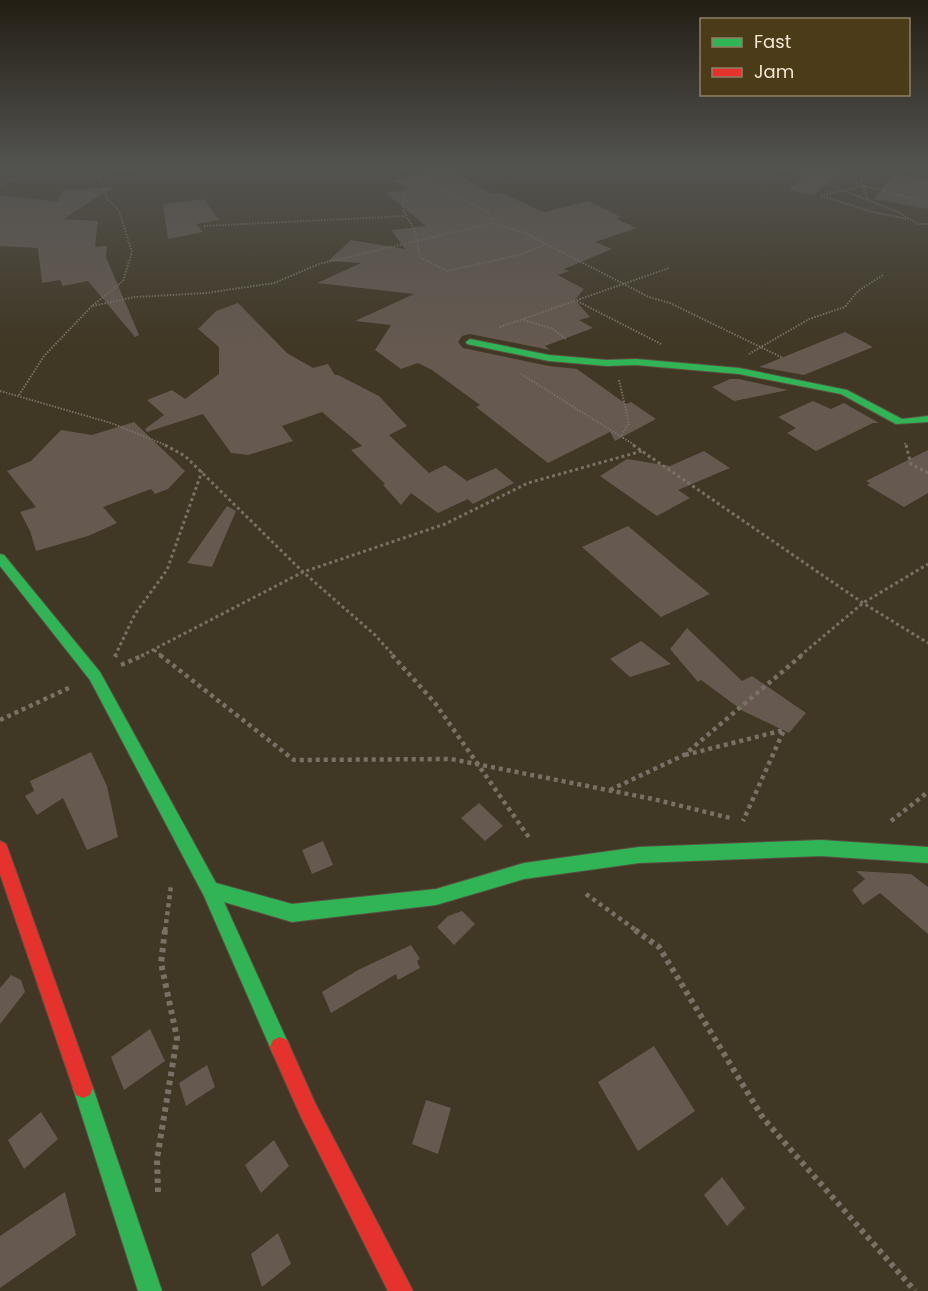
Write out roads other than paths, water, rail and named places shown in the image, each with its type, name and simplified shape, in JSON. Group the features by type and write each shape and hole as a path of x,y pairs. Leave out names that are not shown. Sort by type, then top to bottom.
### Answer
{"street":[{"path":"470,342 549,358 733,370 844,393 900,422 928,419"},
{"path":"0,558 95,676 210,890 308,1110 400,1291"},
{"path":"210,890 292,913 436,897 524,871 639,855 821,848 928,855"},
{"path":"0,849 150,1291"}]}
